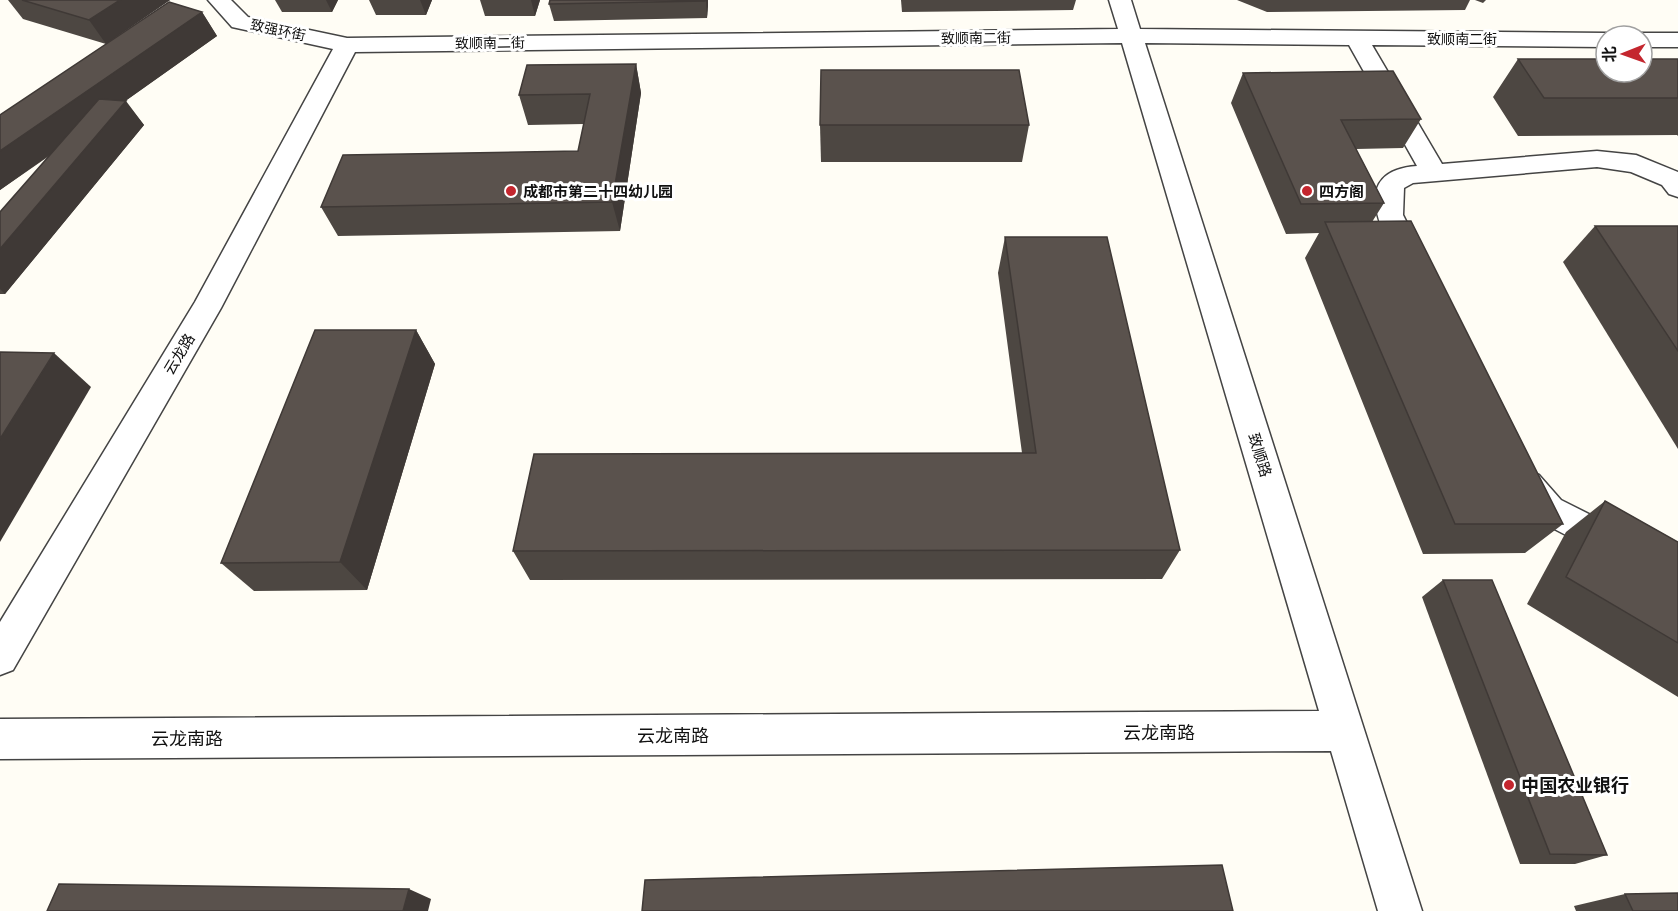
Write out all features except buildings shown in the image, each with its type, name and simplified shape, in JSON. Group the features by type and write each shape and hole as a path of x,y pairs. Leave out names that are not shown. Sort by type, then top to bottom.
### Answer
{"street":[{"name":"致强环街","path":"219,0 240,22 347,45"},
{"name":"致顺路","path":"1120,0 1400,911"},
{"name":"致顺南二街","path":"347,45 1130,36 1594,40"},
{"path":"1357,39 1434,173"},
{"path":"1654,40 1678,40"},
{"name":"云龙路","path":"0,657 206,308 347,45"},
{"path":"1427,290 1389,215 1391,184 1408,176 1596,159 1636,164 1671,179 1678,188"},
{"path":"1513,460 1524,482 1549,510 1678,577"},
{"name":"云龙南路","path":"0,739 1346,731"}],"place":[{"name":"成都市第二十四幼儿园","path":"511,191"},
{"name":"四方阁","path":"1307,191"},
{"name":"中国农业银行","path":"1509,785"}]}
